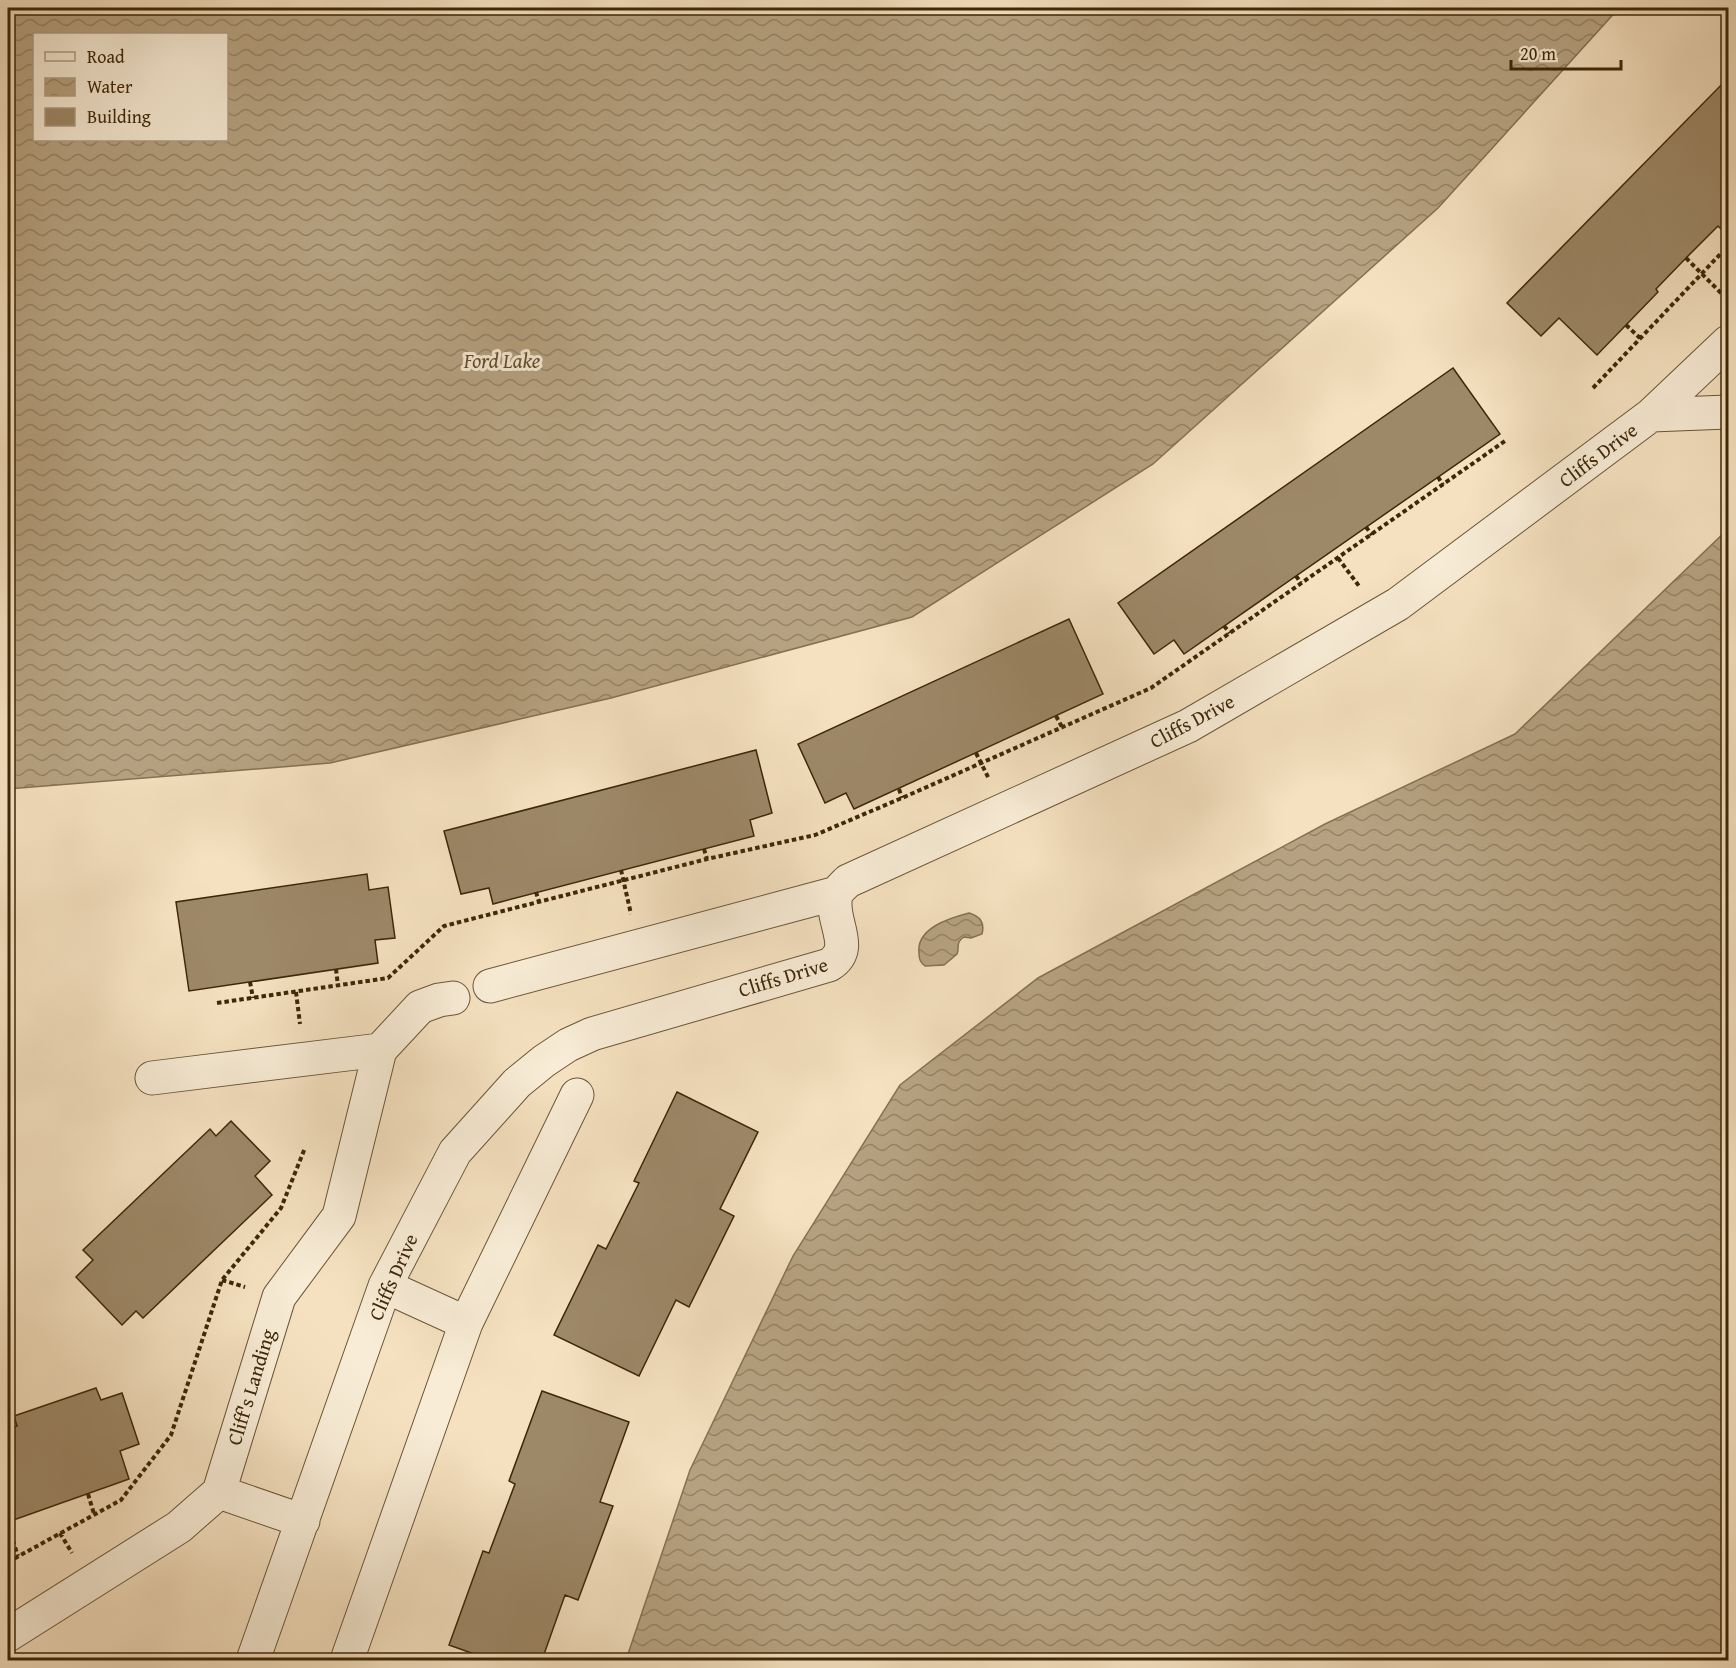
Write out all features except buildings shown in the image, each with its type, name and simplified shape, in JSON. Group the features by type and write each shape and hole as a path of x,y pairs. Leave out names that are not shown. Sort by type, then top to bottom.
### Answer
{"street":[{"name":"Cliffs Drive","path":"253,1660 385,1286 455,1152 517,1083 568,1045 592,1034 829,965 837,960 842,952 834,909 837,893 848,881 1188,726 1389,610 1651,415 1728,342"},
{"name":"Cliffs Drive","path":"1651,415 1728,412"},
{"path":"490,986 837,893"},
{"path":"152,1078 380,1050 420,1007 453,998"},
{"name":"Cliff's Landing","path":"219,1492 279,1297 339,1216 380,1050"},
{"path":"347,1660 466,1323 577,1095"},
{"path":"385,1286 466,1323"},
{"path":"8,1635 179,1527 219,1492 303,1521"}],"path":[{"path":"1593,388 1728,246"},
{"path":"1686,258 1728,300"},
{"path":"1626,325 1640,338"},
{"path":"217,1003 388,978 444,927 707,859 815,835 902,798 1151,688 1505,441"},
{"path":"1438,477 1443,485"},
{"path":"1366,527 1371,535"},
{"path":"1296,576 1301,583"},
{"path":"1224,626 1230,633"},
{"path":"1056,716 1062,727"},
{"path":"976,753 981,763"},
{"path":"898,789 902,798"},
{"path":"704,849 707,859"},
{"path":"621,870 623,881"},
{"path":"536,892 539,902"},
{"path":"336,969 338,986"},
{"path":"250,982 253,998"},
{"path":"8,1562 121,1500 171,1435 222,1281 281,1208 305,1148"},
{"path":"88,1494 94,1514"},
{"path":"8,1526 18,1556"}],"water":[{"name":"Ford Lake","path":"8,8 1619,8 1438,208 1153,464 912,617 611,698 330,763 8,789"},
{"path":"1728,529 1728,1660 626,1660 690,1470 793,1256 900,1085 1038,978 1325,824 1515,734"},
{"path":"969,913 981,920 982,934 961,939 957,954 944,965 925,966 919,955 923,937 944,921"}]}
